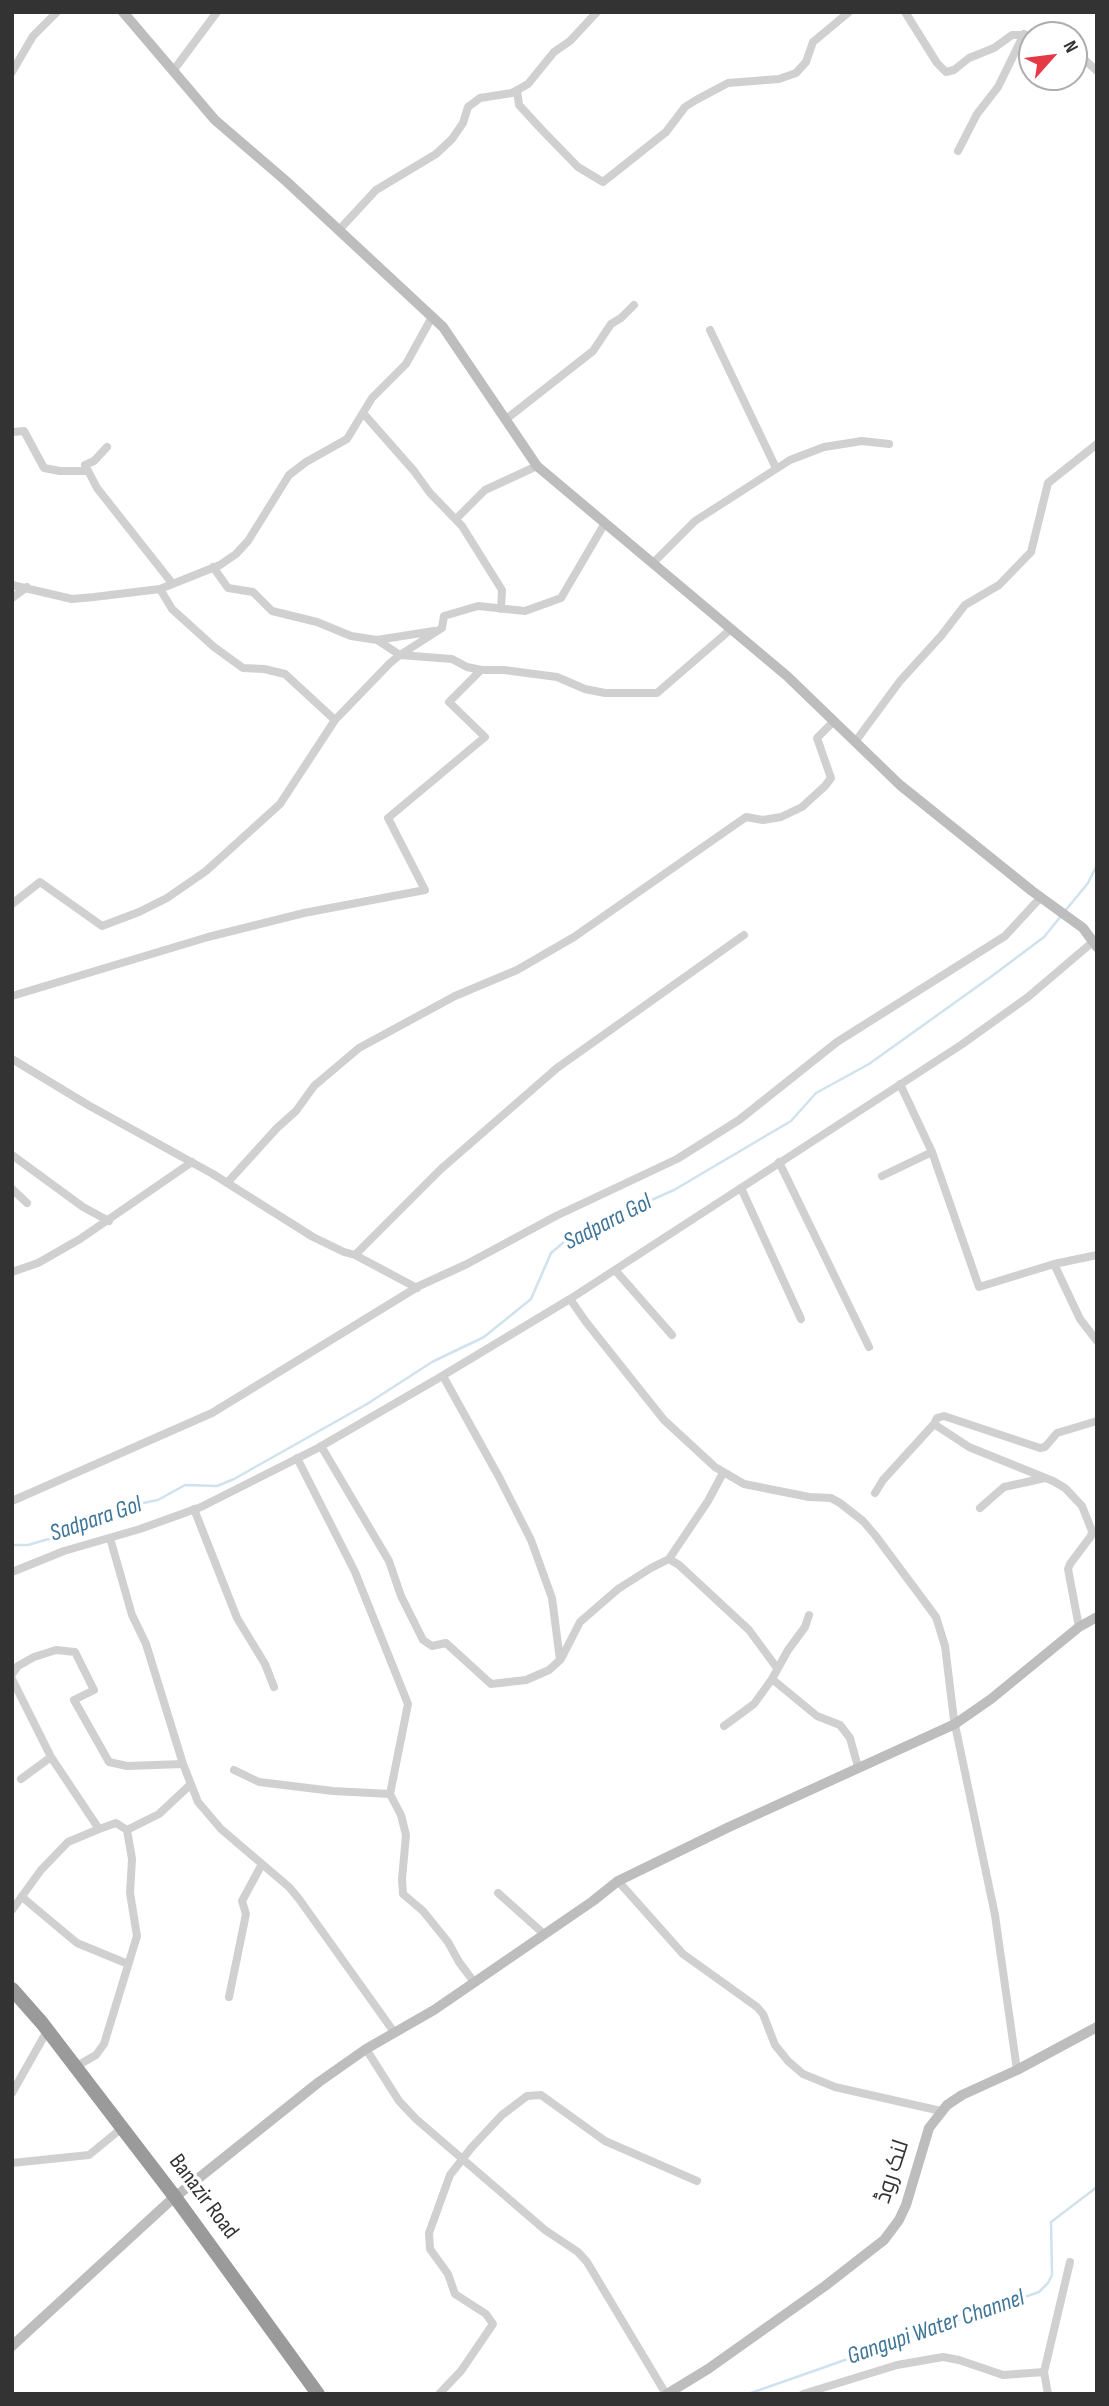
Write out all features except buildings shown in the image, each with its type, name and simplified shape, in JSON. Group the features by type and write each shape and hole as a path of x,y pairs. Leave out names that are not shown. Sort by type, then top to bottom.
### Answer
{"highway":[{"name":"Banazir Road","path":"12,1989 175,2197 318,2394"}],"main road":[{"path":"123,12 215,120 443,327 537,466 787,676 900,785 1083,928 1095,943"},
{"path":"12,2346 175,2197 319,2082 366,2049 434,2010 618,1881 955,1724 991,1699 1079,1627 1097,1618"},
{"name":"لنک روڈ","path":"667,2394 708,2369 825,2286 884,2240 903,2213 914,2185 929,2128 941,2111 962,2095 1017,2070 1097,2027"}],"street":[{"path":"12,72 33,36 57,12"},
{"path":"173,71 217,12"},
{"path":"339,230 376,190 436,154 453,139 463,123 468,107 480,98 517,90 528,84 554,52 577,35 597,12"},
{"path":"517,90 519,105 578,167 603,183 666,132 685,107 696,100 728,83 779,79 801,69 813,42 849,12"},
{"path":"905,12 937,63 946,72 954,70 969,58 994,48 1012,35 1018,34"},
{"path":"958,151 977,114 998,87 1018,46"},
{"path":"505,420 593,351 611,324 634,305"},
{"path":"12,584 72,599 160,589 213,567 236,554 248,541 289,475 347,439 372,398 406,363 432,317"},
{"path":"710,331 776,468"},
{"path":"362,413 430,493 456,519 502,590 501,608"},
{"path":"12,432 24,431 44,468 84,471"},
{"path":"653,563 695,521 790,460 824,447 862,440 889,444"},
{"path":"855,742 900,681 965,605 999,585 1031,552 1048,483 1097,444"},
{"path":"107,447 85,466 97,488 172,583"},
{"path":"456,519 485,489 537,466"},
{"path":"12,904 40,882 102,926 167,898 206,871 280,804 334,720 400,655 442,628 444,616 478,606 525,611 561,598 605,523"},
{"path":"213,567 228,588 253,592 272,611 317,622 351,636 377,640 438,630"},
{"path":"12,598 27,587"},
{"path":"160,589 172,609 243,668 285,674 334,720"},
{"path":"377,640 400,655 452,659 467,667 481,670 504,670 557,677 585,689 604,693 657,692 731,629"},
{"path":"12,996 208,937 304,913 425,890 388,818 485,737 449,702 481,670"},
{"path":"227,1182 296,1111 314,1086 359,1048 455,996 517,971 574,937 746,817 763,820 781,817 802,807 831,778 817,738 834,721"},
{"path":"12,1502 212,1413 417,1288 556,1216 677,1159 739,1120 837,1042 1005,936 1044,898"},
{"path":"355,1255 441,1169 556,1068 744,935"},
{"path":"12,1572 64,1551 194,1509 321,1446 443,1376 570,1299 961,1045 1028,997 1095,943"},
{"path":"12,1059 88,1105 227,1182 313,1237 355,1255 417,1288"},
{"path":"900,1084 932,1152 979,1287 1054,1264 1097,1255"},
{"path":"882,1176 932,1152"},
{"path":"12,1156 109,1221"},
{"path":"12,1272 38,1263 109,1221 192,1162"},
{"path":"779,1162 869,1348"},
{"path":"741,1188 801,1319"},
{"path":"12,1189 27,1203"},
{"path":"1054,1264 1080,1319 1097,1341"},
{"path":"615,1270 672,1335"},
{"path":"570,1299 664,1420 723,1473 744,1483 809,1497 831,1498 863,1521 929,1605 940,1624 955,1724 995,1915 1017,2070"},
{"path":"443,1376 531,1540 552,1598 560,1660"},
{"path":"875,1493 883,1480 937,1418 944,1416 1040,1448 1045,1447 1057,1433 1097,1420"},
{"path":"934,1424 969,1447 1065,1488 1082,1506 1091,1531 1088,1542 1068,1569 1079,1627"},
{"path":"321,1446 389,1561 401,1596 423,1640 432,1646 446,1643 491,1684 526,1680 549,1670 560,1660 580,1622 618,1589 651,1567 669,1559 708,1501 723,1473"},
{"path":"298,1458 355,1572 408,1704 390,1794 401,1815 406,1835 403,1894 431,1921 474,1982"},
{"path":"980,1507 1004,1487 1045,1478"},
{"path":"194,1509 237,1618 265,1664 274,1687"},
{"path":"110,1538 132,1615 146,1644 183,1765 198,1802 206,1815 299,1899 394,2032"},
{"path":"669,1559 679,1564 748,1630 777,1668"},
{"path":"724,1726 754,1704 806,1627 809,1615"},
{"path":"99,1829 51,1757 12,1676 18,1666 56,1650 75,1651 94,1690 74,1700 109,1762 127,1766 183,1765"},
{"path":"772,1679 817,1716 839,1726 850,1738 859,1767"},
{"path":"21,1779 51,1757"},
{"path":"234,1770 258,1782 333,1791 390,1794"},
{"path":"127,1830 159,1814 191,1784"},
{"path":"12,1910 41,1870 68,1842 116,1823 127,1830 132,1859 130,1893 137,1936 104,2044 96,2055 75,2067"},
{"path":"229,1997 246,1914 242,1901 262,1864"},
{"path":"618,1881 683,1954 757,2007 763,2014 775,2045 803,2074 835,2087 941,2111"},
{"path":"498,1893 544,1934"},
{"path":"22,1897 77,1943 128,1964"},
{"path":"12,2092 47,2031"},
{"path":"366,2049 399,2101 416,2119 545,2230 578,2252 587,2262 667,2394"},
{"path":"439,2394 461,2371 493,2325 486,2314 455,2294 448,2274 428,2243 450,2175 461,2158 517,2102 527,2096 541,2095 606,2141 697,2181"},
{"path":"12,2163 89,2155 122,2128"},
{"path":"1048,2394 1044,2372 1070,2262"},
{"path":"803,2394 897,2365 943,2357 1003,2375 1044,2372"}],"waterway":[{"name":"Sadpara Gol","path":"1065,911 1088,883 1097,865"},
{"name":"Sadpara Gol","path":"12,1545 28,1545 66,1534 109,1510 158,1500 185,1485 217,1486 234,1479 367,1404 432,1362 484,1337 531,1299 551,1253 571,1236 674,1190 791,1121 816,1093 869,1064 992,976 1044,937 1061,916"},
{"name":"Gangupi Water Channel","path":"748,2394 1039,2292 1052,2275 1051,2222 1097,2187"}]}
